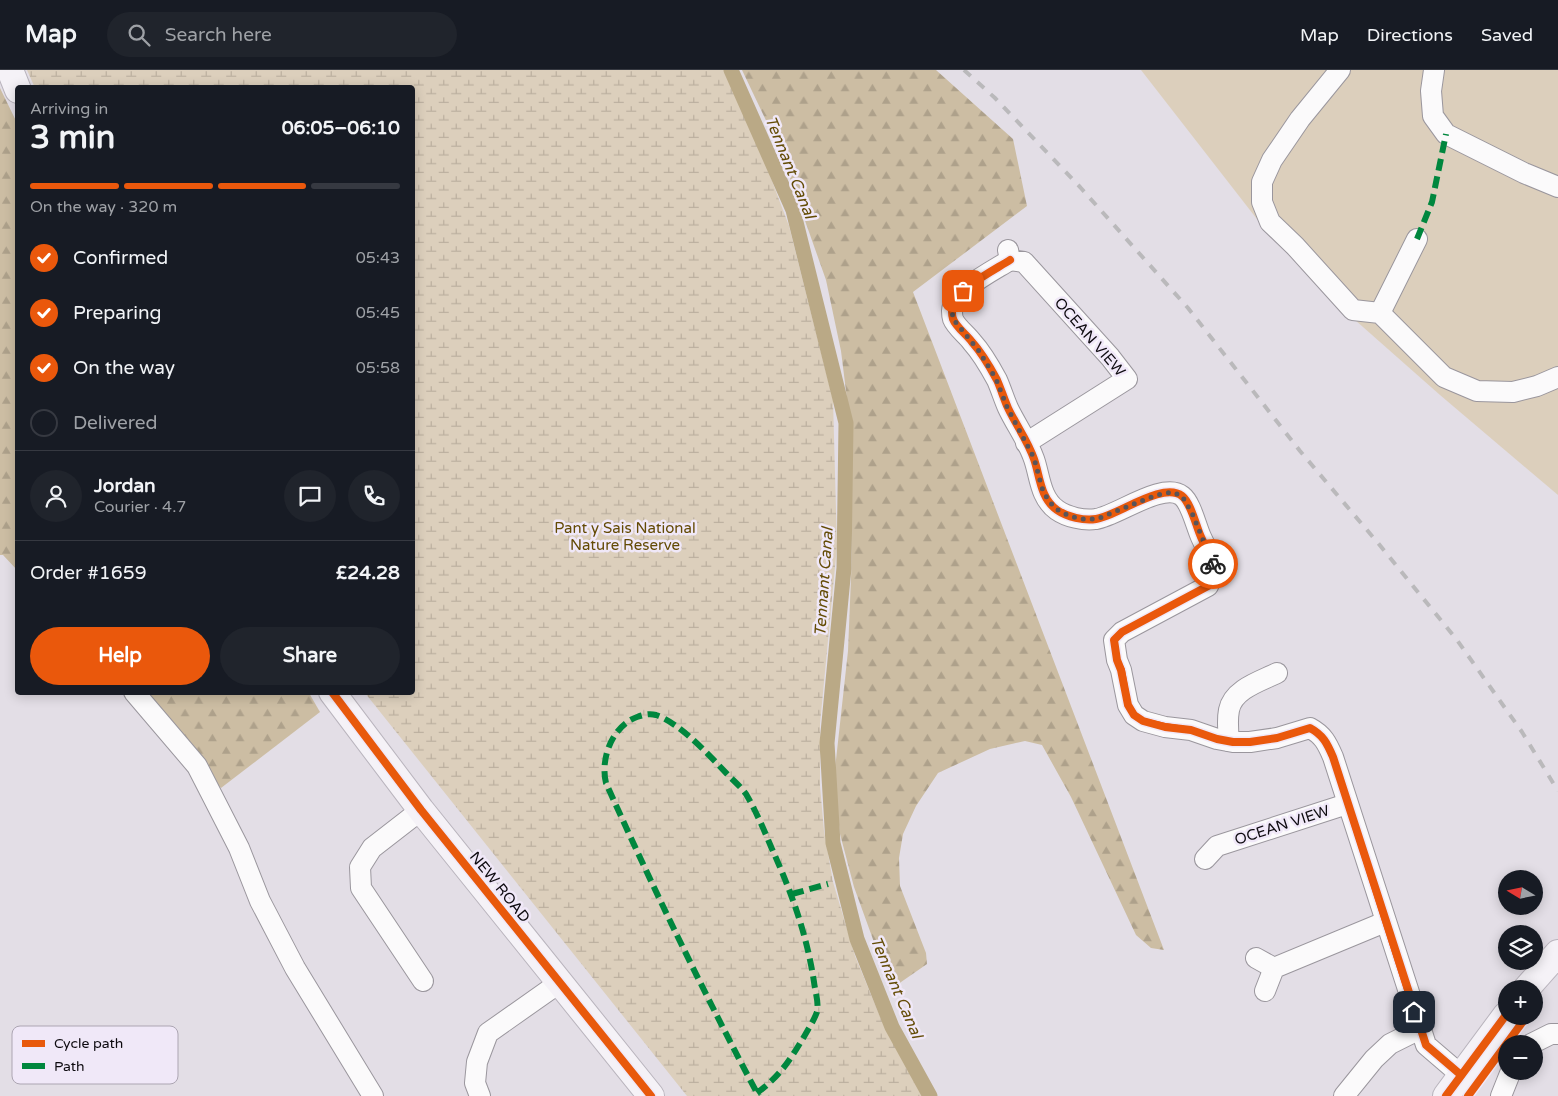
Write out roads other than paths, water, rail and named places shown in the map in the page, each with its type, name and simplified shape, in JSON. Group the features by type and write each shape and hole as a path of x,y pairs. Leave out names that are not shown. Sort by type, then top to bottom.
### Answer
{"main road":[{"path":"10,70 16,85"},
{"name":"NEW ROAD","path":"334,695 421,810 650,1096"},
{"path":"1534,980 1558,953"},
{"path":"1446,1096 1461,1075 1498,1043"}],"street":[{"path":"1340,70 1300,118 1272,160 1262,182 1262,202 1270,222 1295,246 1353,310 1380,313 1444,377 1477,390 1513,392 1537,386 1558,377"},
{"path":"1434,70 1430,91 1433,116 1446,134 1524,173 1558,187"},
{"path":"1380,313 1417,239"},
{"name":"OCEAN VIEW","path":"1026,443 1127,379 1110,357 1024,262 1009,255 963,291 956,299 952,310 953,319 979,351 996,379 1007,407 1026,443 1034,458 1042,488 1048,500 1056,509 1069,516 1097,519 1161,494 1172,492 1182,496 1192,513 1200,536 1212,558 1213,577 1208,586 1122,632 1114,640 1117,660 1122,670 1128,705 1134,715 1143,721 1191,730 1217,739 1250,742 1277,738 1310,728 1326,740 1426,1045 1461,1075"},
{"path":"1229,741 1229,709 1232,702 1245,688 1277,673"},
{"path":"137,695 197,766 239,848 260,901 295,968 373,1096"},
{"name":"OCEAN VIEW","path":"1211,845 1347,804"},
{"path":"421,810 372,848 360,867 361,888 421,968"},
{"path":"1265,991 1274,968 1385,922"},
{"path":"1256,958 1274,968"},
{"path":"480,1096 475,1083 477,1062 488,1033 559,983"},
{"path":"1344,1096 1374,1059 1390,1044 1420,1029"},
{"path":"1543,1038 1551,1034 1558,1034"},
{"path":"1501,1096 1507,1080"}],"waterway":[{"name":"Tennant Canal","path":"731,70 793,210 846,423 844,568 827,743 833,843 857,939 892,1027 930,1096"}],"railway":[{"path":"964,70 995,98 1080,187 1188,308 1300,451 1457,640 1522,732 1558,791"}],"park label":[{"name":"Pant y Sais National Nature Reserve","path":"625,536"}]}
